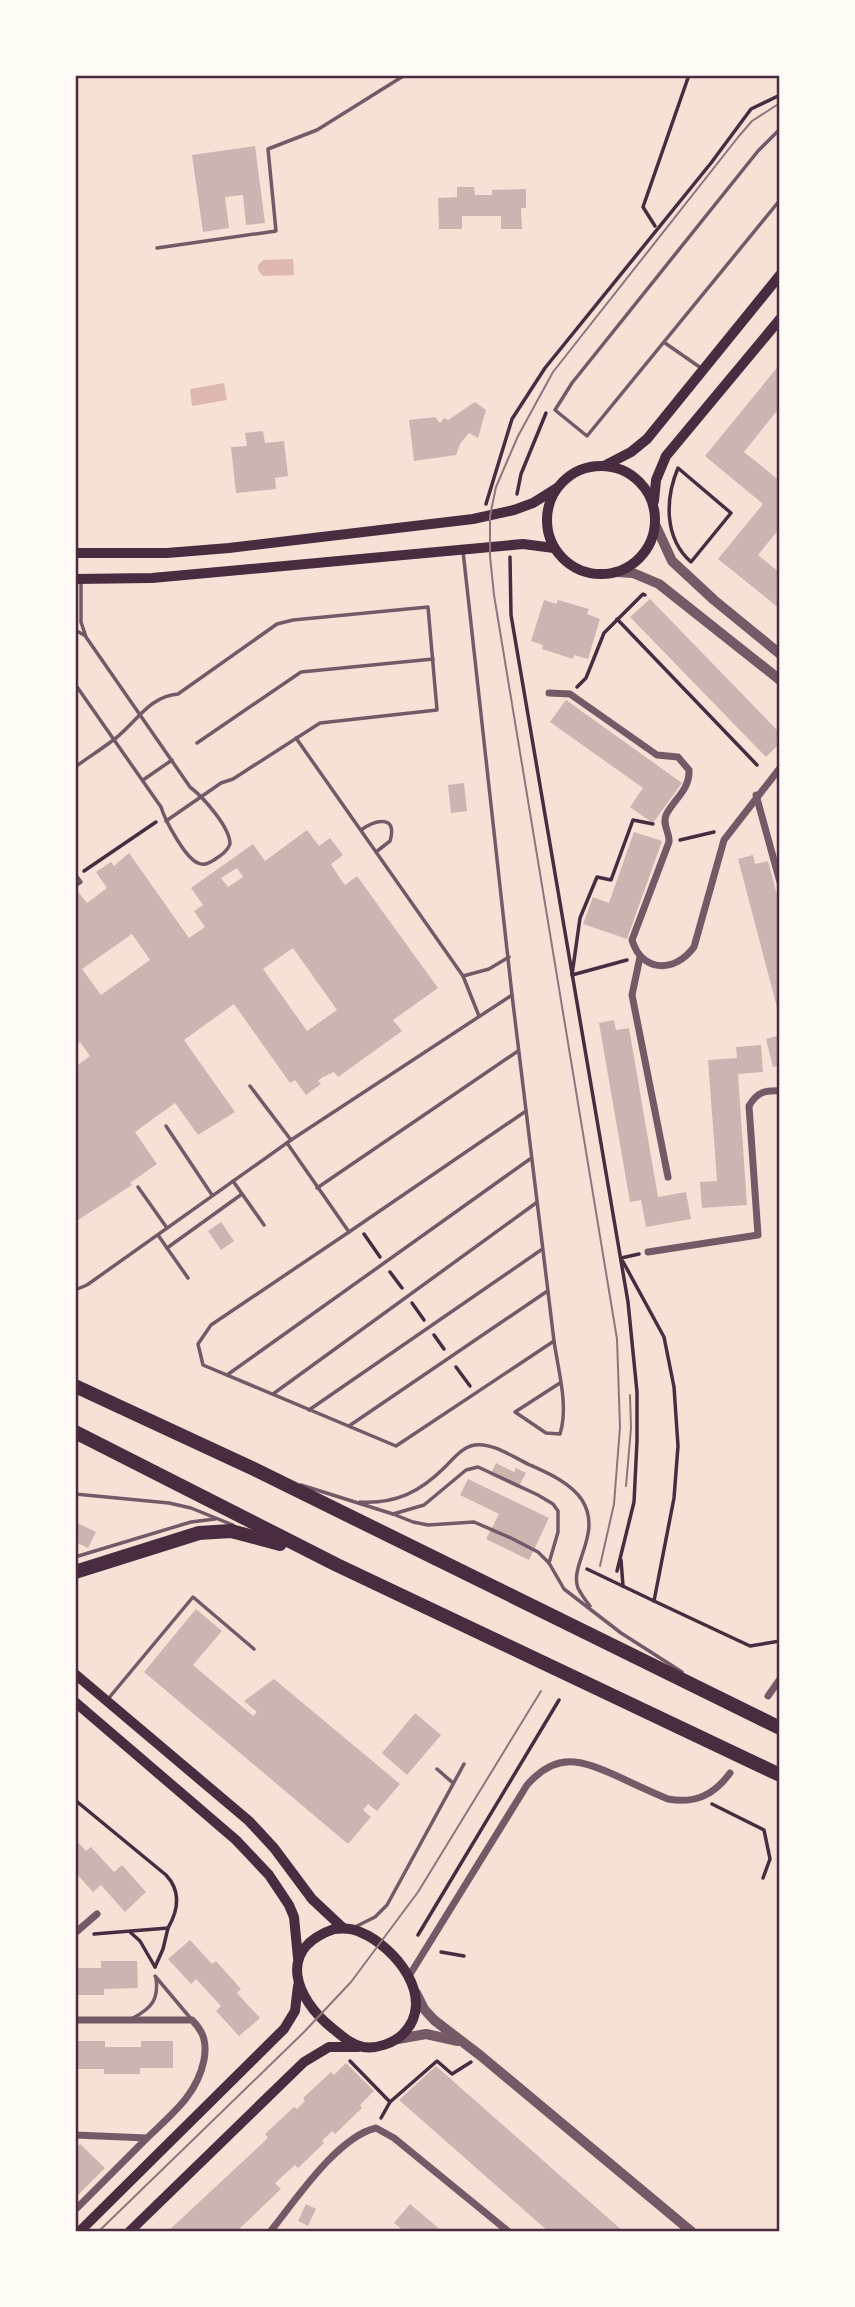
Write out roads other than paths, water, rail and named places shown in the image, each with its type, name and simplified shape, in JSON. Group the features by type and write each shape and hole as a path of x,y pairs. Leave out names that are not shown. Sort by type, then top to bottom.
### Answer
{"highway":[{"path":"75,1386 256,1470 780,1728"},
{"path":"75,1432 337,1565 780,1775"},
{"path":"75,1572 199,1533 230,1531 266,1539 337,1565"}],"main road":[{"path":"604,466 631,452 647,439 780,275"},
{"path":"557,488 546,517 554,548 565,561 580,570 597,575 631,566 652,540 656,480 666,456 780,319"},
{"path":"75,553 167,553 229,548 473,519 533,503 557,488 570,475 586,468 604,466 622,470 637,480 649,494 655,511"},
{"path":"78,579 152,578 523,544 554,548"},
{"path":"75,1674 249,1821 274,1848 312,1899 347,1929 369,1936 396,1960 409,1976 416,1992 413,2019 396,2039 379,2046 338,2046 323,2050 304,2062 129,2232"},
{"path":"75,1702 236,1840 269,1875 294,1917 298,1965 295,2011 284,2029 79,2232"},
{"path":"298,1965 304,1950 317,1936 347,1929"},
{"path":"298,1984 305,2000 319,2017 346,2039 364,2047"}],"street":[{"path":"655,524 671,561 780,654"},
{"path":"616,572 633,573 659,584 780,680"},
{"path":"549,692 570,694 657,755 678,757 689,770 688,785 666,816 664,826 670,837 669,842 632,940 640,957 649,963 659,966 681,960 694,947 724,840 780,768"},
{"path":"756,796 780,882"},
{"path":"640,957 632,995 668,1177"},
{"path":"648,1252 758,1236 749,1106 757,1094 780,1091"},
{"path":"768,1696 780,1679"},
{"path":"409,1976 527,1785 545,1769 556,1764 577,1761 587,1763 680,1802 701,1798 714,1791 730,1773"},
{"path":"77,1929 97,1914"},
{"path":"416,1992 429,2014 665,2212 689,2230 698,2232"},
{"path":"75,2020 192,2020 203,2032 205,2039 205,2054 199,2080 186,2101 75,2210"},
{"path":"396,2039 426,2034 462,2042"},
{"path":"270,2232 335,2154 355,2136 376,2128 394,2138 509,2232"},
{"path":"75,2135 147,2138"}],"lane":[{"path":"157,248 276,231 268,149 317,130 405,75"},
{"path":"780,129 764,144 572,383 555,410 587,436 780,200"},
{"path":"665,343 702,369"},
{"path":"463,550 541,1250 560,1383 564,1421 560,1434 546,1433 515,1412 560,1383"},
{"path":"75,684 143,780 161,807 166,821 196,862 206,864 224,853 230,844 230,838 202,796 190,787 86,636 81,622 78,579"},
{"path":"75,767 114,740 139,714 167,694 178,694 272,627 287,620 428,607 438,710 325,721 233,779 220,783 166,821"},
{"path":"75,630 86,636"},
{"path":"197,743 300,672 433,659"},
{"path":"296,738 463,976 479,1016"},
{"path":"143,780 172,760"},
{"path":"360,830 376,821 390,826 390,841 376,852"},
{"path":"75,886 81,882 76,875"},
{"path":"463,976 489,970 509,957"},
{"path":"75,1290 87,1285 289,1142 512,995"},
{"path":"317,1188 519,1051"},
{"path":"250,1086 349,1233"},
{"path":"526,1111 211,1325 198,1345 203,1365 396,1446 554,1341"},
{"path":"166,1126 212,1195"},
{"path":"228,1375 531,1158"},
{"path":"233,1181 264,1225"},
{"path":"138,1187 166,1228"},
{"path":"167,1248 243,1194"},
{"path":"273,1394 536,1203"},
{"path":"158,1235 188,1278"},
{"path":"309,1410 541,1250"},
{"path":"349,1426 547,1292"},
{"path":"355,1502 400,1499 425,1485 464,1449 476,1445 487,1446 538,1468 576,1492 584,1502 590,1522 578,1587 591,1608"},
{"path":"393,1514 424,1506 466,1470 478,1466 538,1495 558,1511 558,1532 549,1563"},
{"path":"256,1470 413,1522 428,1525 474,1522 538,1552 549,1563 564,1589 621,1633 726,1702"},
{"path":"75,1494 169,1503 266,1539"},
{"path":"75,1557 191,1522 218,1519"},
{"path":"107,1700 193,1597 254,1649"},
{"path":"347,1929 375,1917 387,1905 464,1764"},
{"path":"437,1769 453,1783"},
{"path":"132,2019 145,2012 154,2002 157,1987 155,1976 192,2020"}],"tram line":[{"path":"600,1566 614,1504 620,1427 617,1339 494,595 490,516 496,487 518,436 553,372 739,136 752,121 780,103"},
{"path":"626,1486 631,1428 630,1395"},
{"path":"98,2232 304,2032 351,1982 418,1892 541,1691"}]}
